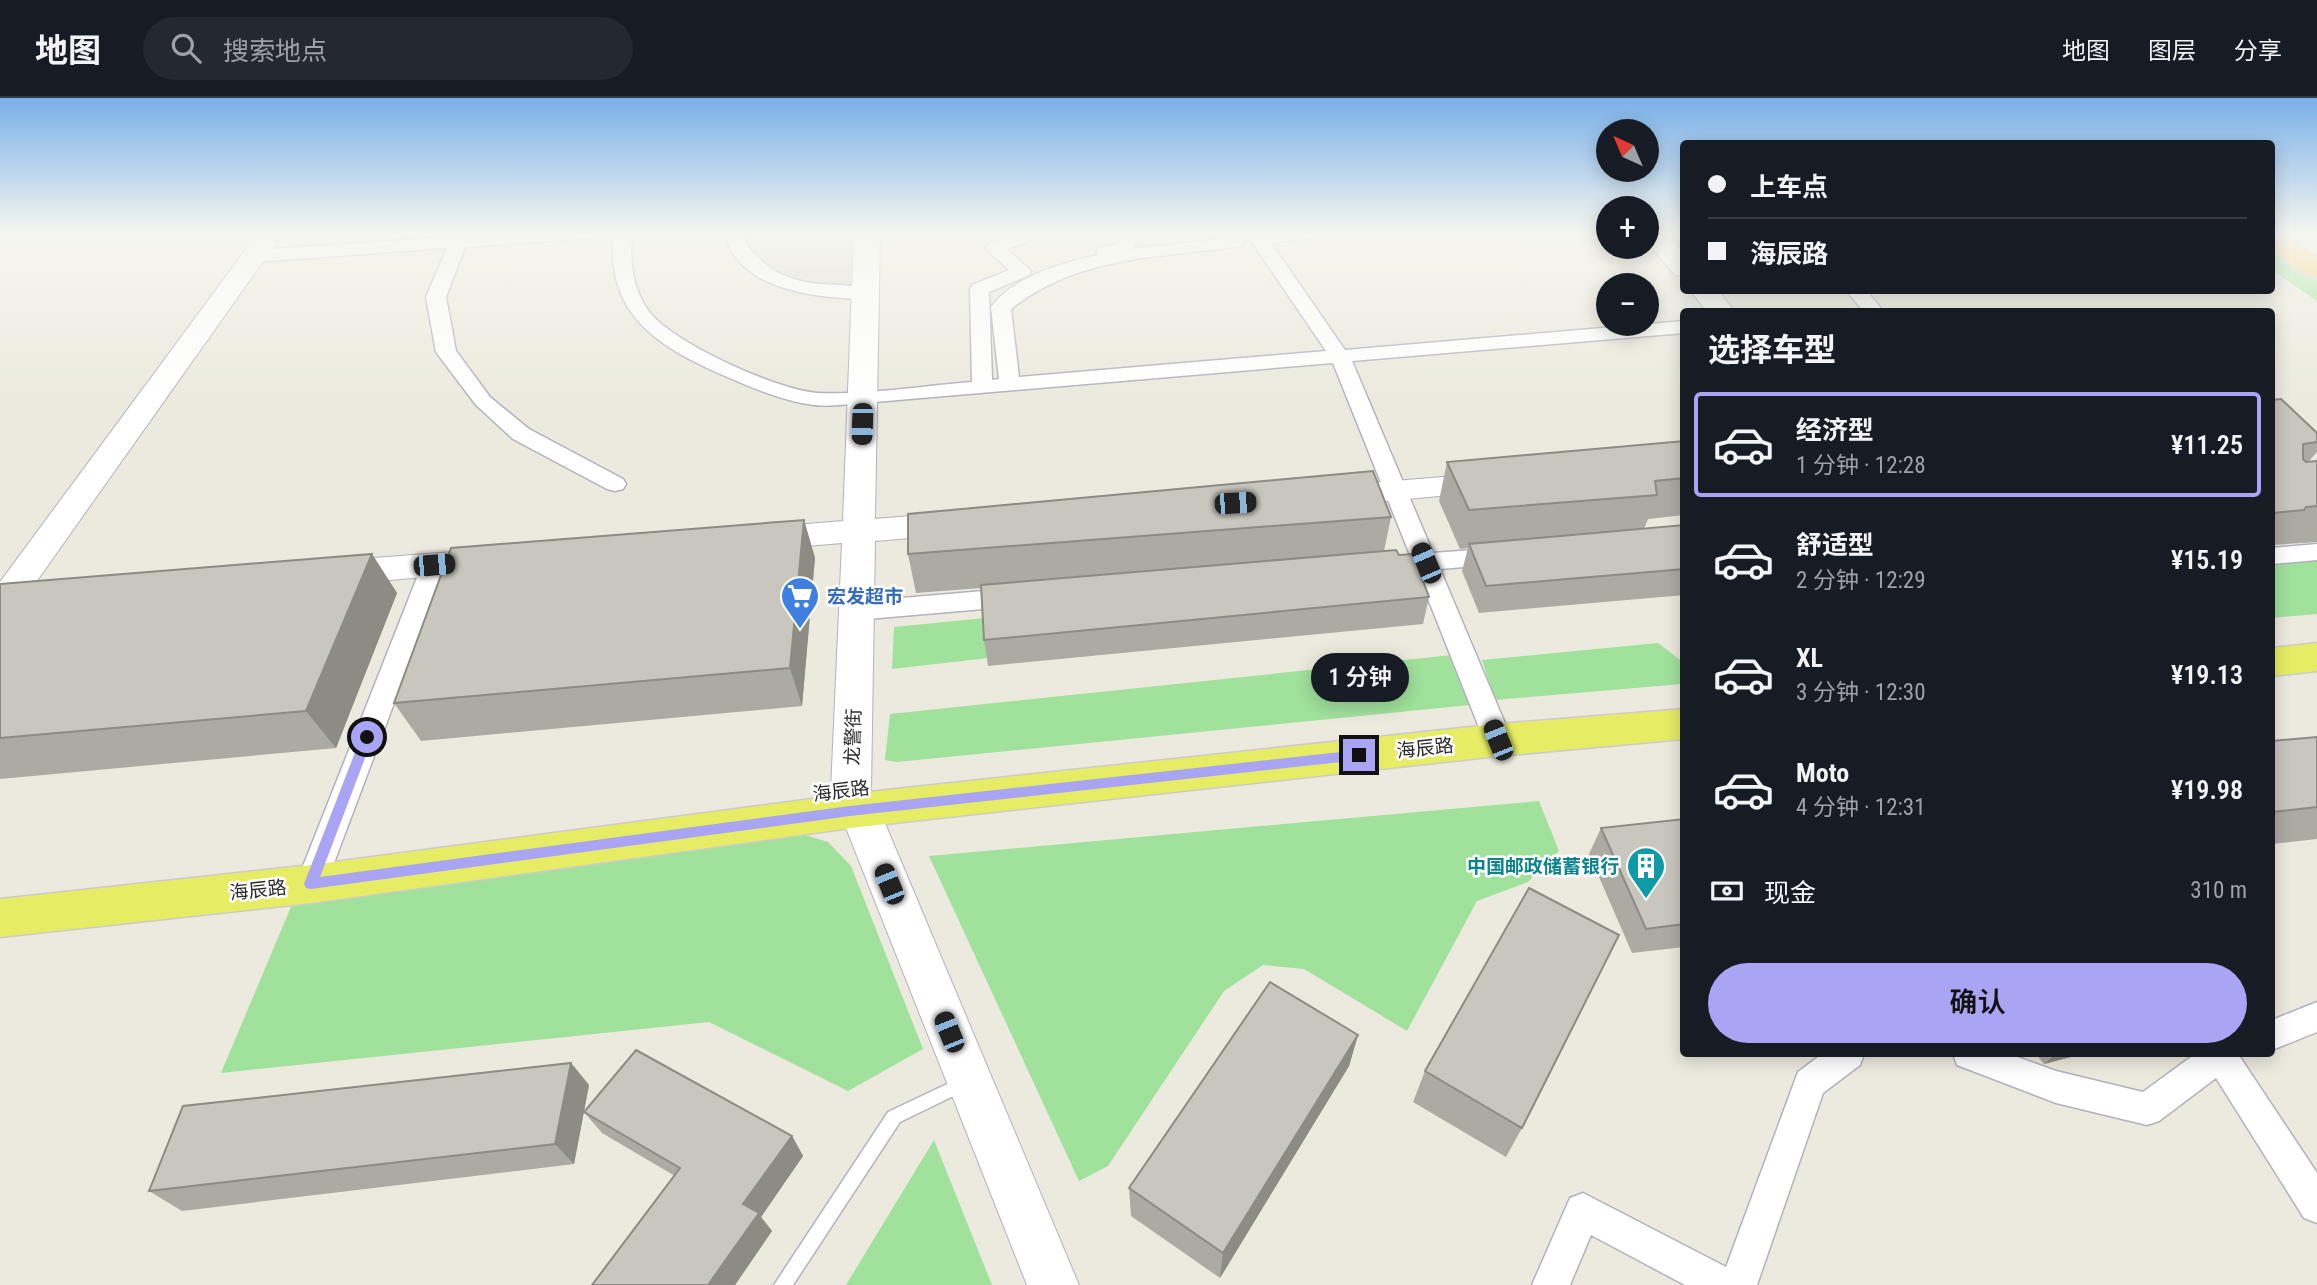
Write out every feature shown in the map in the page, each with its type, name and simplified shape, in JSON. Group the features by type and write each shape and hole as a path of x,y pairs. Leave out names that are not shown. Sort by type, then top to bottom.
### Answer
{"main road":[{"path":"2275,642 2317,636"},
{"path":"2275,662 2317,657"},
{"name":"海辰路","path":"0,918 315,872 855,800 1494,730 1680,704"},
{"name":"海辰路","path":"1494,730 1680,724"},
{"name":"海辰路","path":"0,893 315,872"}],"street":[{"path":"3,604 232,288"},
{"path":"440,288 436,297 446,352 483,401 521,434 615,484"},
{"path":"628,288 646,321 690,353 806,398 863,397 1680,327"},
{"path":"810,288 831,293 866,293"},
{"name":"龙警街","path":"866,288 856,611 855,800 1053,1285"},
{"path":"980,288 982,387"},
{"path":"1010,385 1001,307 1021,288"},
{"path":"1293,288 1341,358 1494,730"},
{"path":"1706,294 1719,308"},
{"path":"1859,294 1871,308"},
{"path":"1300,499 1520,481"},
{"path":"735,541 983,522"},
{"path":"2275,556 2317,552"},
{"path":"1356,569 1521,555"},
{"path":"296,576 530,558"},
{"path":"315,872 434,565"},
{"path":"3,604 62,595"},
{"path":"856,611 1037,596"},
{"path":"2275,1034 2317,1017"},
{"path":"1738,1285 1810,1083 1844,1057"},
{"path":"1977,1057 2056,1087 2147,1109 2217,1057"},
{"path":"2223,1057 2317,1205"},
{"path":"1551,1285 1583,1211 1722,1285"}],"lane":[{"path":"783,1285 894,1117 969,1081"}],"green space":[{"path":"2299,288 2317,288 2317,301"},
{"path":"2317,559 2317,614 2275,618 2275,564"},
{"path":"985,618 988,658 892,669 894,627"},
{"path":"1658,643 1680,660 1680,684 1495,700 1482,660"},
{"path":"1452,655 1470,705 897,762 885,760 890,714"},
{"path":"1539,801 1559,851 1528,882 1477,901 1407,1031 1304,969 1263,965 1224,991 1108,1166 1079,1181 929,856"},
{"path":"805,835 828,842 851,866 923,1049 848,1091 709,1022 221,1073 293,902"},
{"path":"934,1140 992,1285 846,1285"}],"shaded area":[{"path":"817,288 866,288 866,293 831,293"}],"building":[{"path":"2281,399 2317,433 2317,442 2303,444 2303,459 2306,462 2317,461 2317,506 2275,513 2275,400"},
{"path":"1680,441 1680,478 1655,481 1657,495 1469,510 1447,462"},
{"path":"1373,471 1391,517 908,554 908,514"},
{"path":"804,520 790,668 394,703 451,548"},
{"path":"1680,525 1680,569 1486,586 1469,544"},
{"path":"1396,550 1399,555 1413,554 1429,597 984,640 981,585"},
{"path":"372,554 306,711 0,738 0,584"},
{"path":"2317,737 2317,807 2275,812 2275,741"},
{"path":"1680,819 1680,925 1646,929 1601,828"},
{"path":"1529,888 1619,935 1522,1128 1425,1071"},
{"path":"1270,982 1358,1035 1223,1253 1129,1188"},
{"path":"636,1050 792,1136 743,1204 759,1213 708,1285 592,1285 680,1168 584,1112"},
{"path":"571,1063 555,1144 149,1191 183,1106"}],"place":[{"name":"宏发超市","path":"800,630"},
{"name":"中国邮政储蓄银行","path":"1646,900"}],"route":[{"path":"367,737 311,884 850,811 1359,755"}]}
